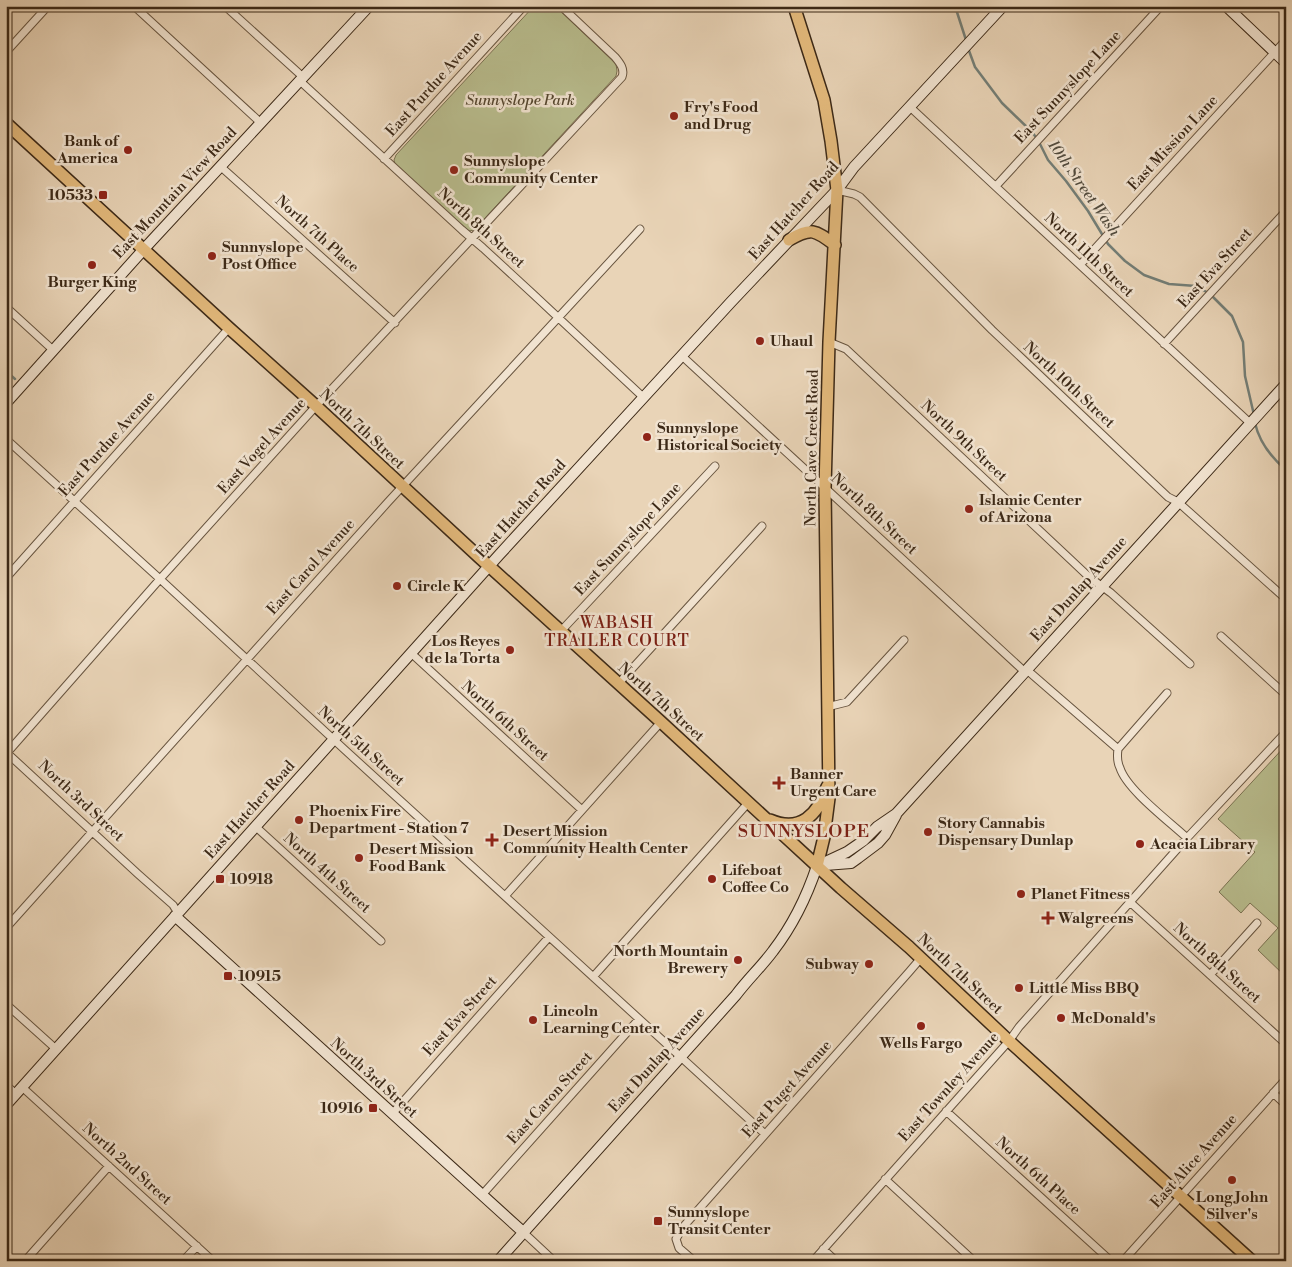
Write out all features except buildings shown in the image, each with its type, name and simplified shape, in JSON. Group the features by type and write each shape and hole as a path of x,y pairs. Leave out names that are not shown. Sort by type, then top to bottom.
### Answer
{"main road":[{"name":"North Cave Creek Road","path":"794,6 824,100 838,190 829,342 825,488 829,781 827,818 817,866"},
{"name":"North 7th Street","path":"6,123 748,803 921,958 1009,1041 1252,1261"},
{"path":"789,240 800,233 815,231 835,245"},
{"path":"765,818 779,824 790,825 800,823 809,818 818,806 829,781"}],"street":[{"path":"6,52 48,6"},
{"path":"134,6 261,123"},
{"name":"North 8th Street","path":"225,6 384,159 643,397"},
{"name":"East Mountain View Road","path":"6,403 144,249 369,6"},
{"name":"East Purdue Avenue","path":"384,159 524,6"},
{"name":"East Vogel Avenue","path":"7,753 316,406 618,82 624,72 621,64 560,6"},
{"name":"East Hatcher Road","path":"6,1105 410,653 643,397 838,190 854,167 1003,6"},
{"name":"East Sunnyslope Lane","path":"996,186 1161,6"},
{"path":"1226,6 1286,63"},
{"name":"East Mission Lane","path":"1080,265 1286,40"},
{"name":"North 11th Street","path":"910,107 1250,423"},
{"name":"North 7th Place","path":"220,166 394,323"},
{"name":"North 10th Street","path":"838,190 860,197 992,330 1168,497 1178,502 1286,599"},
{"name":"East Eva Street","path":"1164,344 1286,211"},
{"name":"East Carol Avenue","path":"6,928 246,660 640,229"},
{"path":"6,307 53,350"},
{"name":"East Purdue Avenue","path":"6,578 229,328"},
{"name":"North 9th Street","path":"829,342 846,349 1071,560 1190,664"},
{"name":"North 8th Street","path":"682,356 1026,671 1118,749"},
{"name":"East Dunlap Avenue","path":"498,1261 774,950 801,908 817,866 846,852 896,814 1286,384"},
{"name":"North 5th Street","path":"6,439 765,1134"},
{"name":"East Sunnyslope Lane","path":"561,632 715,466"},
{"path":"619,683 762,526"},
{"path":"1221,636 1286,695"},
{"path":"827,707 847,702 904,640"},
{"name":"North 6th Street","path":"410,653 582,810"},
{"path":"1167,693 1118,749 1117,759 1124,778 1146,802 1187,838"},
{"path":"505,896 661,722"},
{"name":"East Townley Avenue","path":"813,1261 1187,838 1286,732"},
{"name":"North 3rd Street","path":"7,753 173,905 176,914 554,1261"},
{"path":"593,977 748,803"},
{"name":"North 4th Street","path":"255,826 381,941"},
{"name":"North 8th Street","path":"1131,902 1286,1044"},
{"path":"1210,975 1257,923"},
{"name":"East Eva Street","path":"392,1114 549,937"},
{"name":"East Puget Avenue","path":"694,1261 680,1248 676,1239 683,1227 921,958"},
{"path":"6,1004 56,1049"},
{"name":"East Caron Street","path":"482,1195 639,1019"},
{"name":"East Alice Avenue","path":"1123,1261 1286,1079"},
{"name":"North 2nd Street","path":"6,1085 19,1091 109,1166 213,1261"},
{"path":"1273,1093 1286,1105"},
{"name":"North 6th Place","path":"946,1111 1111,1261"},
{"path":"25,1261 109,1166"},
{"path":"885,1179 974,1261"},
{"path":"183,1261 197,1246"},
{"path":"823,1249 836,1261"}],"green space":[{"name":"Sunnyslope Park","path":"534,6 555,6 616,64 616,76 474,230 469,231 395,164 394,160 396,155"},
{"path":"1286,745 1286,977 1258,950 1278,928 1250,903 1241,913 1219,892 1255,852 1218,819"}],"waterway":[{"name":"10th Street Wash","path":"955,6 966,40"},
{"name":"10th Street Wash","path":"968,48 975,67 1002,103 1032,132 1048,160 1088,211 1108,244 1125,261 1144,275 1169,284 1196,286 1210,294 1232,316 1243,342 1245,376 1254,415"},
{"path":"6,371 15,379"},
{"name":"10th Street Wash","path":"1255,423 1267,449 1286,470"}],"place":[{"name":"Fry's Food and Drug","path":"674,116"},
{"name":"Bank of America","path":"128,150"},
{"name":"Sunnyslope Community Center","path":"454,170"},
{"name":"10533","path":"103,195"},
{"name":"Sunnyslope Post Office","path":"212,256"},
{"name":"Burger King","path":"92,265"},
{"name":"Uhaul","path":"760,341"},
{"name":"Sunnyslope Historical Society","path":"647,437"},
{"name":"Islamic Center of Arizona","path":"969,509"},
{"name":"Circle K","path":"397,586"},
{"name":"Los Reyes de la Torta","path":"510,650"},
{"name":"Banner Urgent Care","path":"779,783"},
{"name":"Phoenix Fire Department - Station 7","path":"299,820"},
{"name":"Story Cannabis Dispensary Dunlap","path":"928,832"},
{"name":"Desert Mission Community Health Center","path":"492,840"},
{"name":"Acacia Library","path":"1140,844"},
{"name":"Desert Mission Food Bank","path":"359,858"},
{"name":"10918","path":"220,879"},
{"name":"Lifeboat Coffee Co","path":"712,879"},
{"name":"Planet Fitness","path":"1021,894"},
{"name":"Walgreens","path":"1048,918"},
{"name":"North Mountain Brewery","path":"738,960"},
{"name":"Subway","path":"869,964"},
{"name":"10915","path":"228,976"},
{"name":"Little Miss BBQ","path":"1019,988"},
{"name":"McDonald's","path":"1061,1018"},
{"name":"Lincoln Learning Center","path":"533,1020"},
{"name":"Wells Fargo","path":"921,1026"},
{"name":"10916","path":"373,1108"},
{"name":"Long John Silver's","path":"1232,1180"},
{"name":"Sunnyslope Transit Center","path":"658,1221"}],"district":[{"name":"WABASH TRAILER COURT","path":"617,632"},
{"name":"SUNNYSLOPE","path":"804,831"}]}
